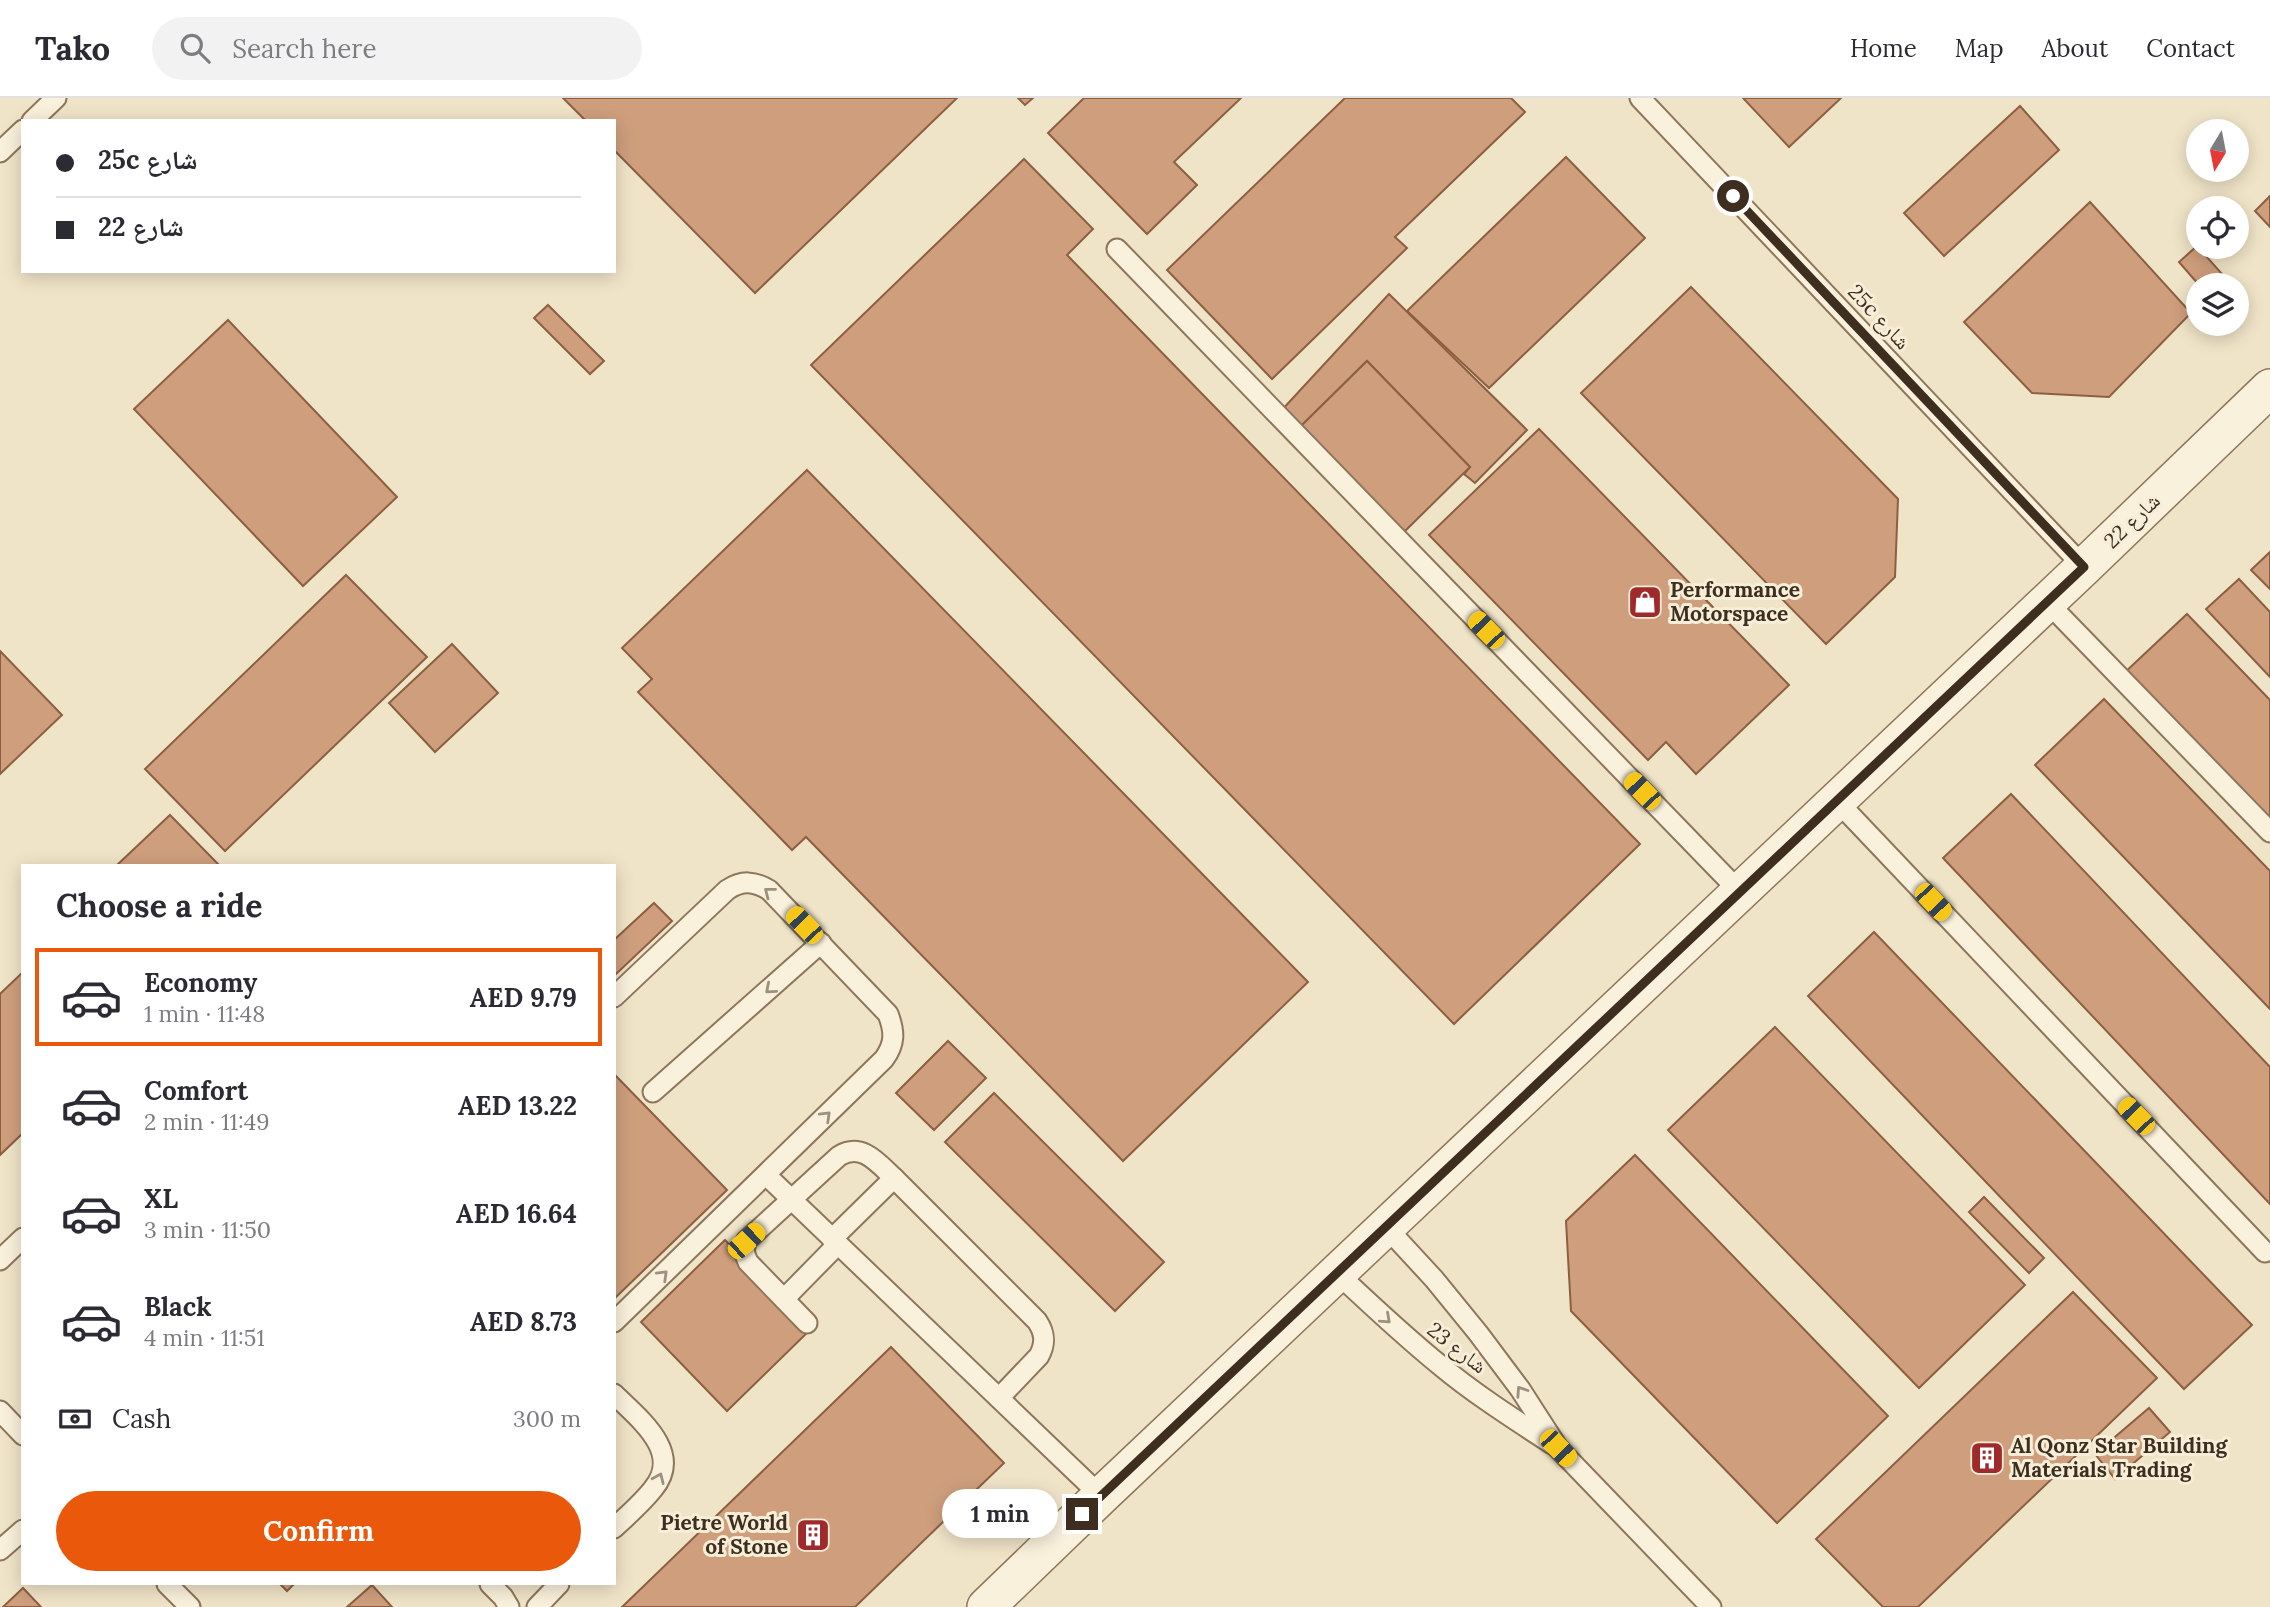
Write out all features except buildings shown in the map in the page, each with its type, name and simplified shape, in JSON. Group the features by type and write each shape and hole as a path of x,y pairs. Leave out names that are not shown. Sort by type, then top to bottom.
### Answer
{"street":[{"name":"شارع 22","path":"986,1607 2269,392"}],"lane":[{"path":"34,119 56,98"},
{"name":"25c شارع","path":"1640,98 2084,567"},
{"path":"0,152 21,132"},
{"path":"1117,249 1740,892"},
{"path":"2047,602 2270,832"},
{"path":"1837,801 2266,1252"},
{"path":"616,995 736,884 758,883 769,890 888,1014 894,1038 884,1059 616,1320"},
{"path":"653,1091 821,943"},
{"path":"807,1323 748,1262 744,1246 746,1241 791,1199 846,1152 864,1152 894,1178 1042,1329 1044,1348 999,1398"},
{"path":"766,1175 1101,1496"},
{"path":"784,1298 894,1178"},
{"name":"شارع 23","path":"1386,1227 1434,1279 1478,1333 1520,1389 1558,1448 1711,1607"},
{"path":"0,1260 21,1240"},
{"name":"شارع 23","path":"1337,1273 1442,1367 1558,1448"},
{"path":"616,1396 654,1435 663,1456 664,1468 654,1488 617,1521"},
{"path":"0,1411 21,1433"},
{"path":"0,1550 21,1532"},
{"path":"168,1585 190,1607"},
{"path":"491,1585 509,1607"},
{"path":"537,1607 558,1585"}],"place":[{"name":"Performance Motorspace","path":"1645,602"},
{"name":"Al Qonz Star Building Materials Trading","path":"1987,1458"},
{"name":"Pietre World of Stone","path":"813,1535"}],"route":[{"path":"1082,1514 2084,567 1733,196"}]}
